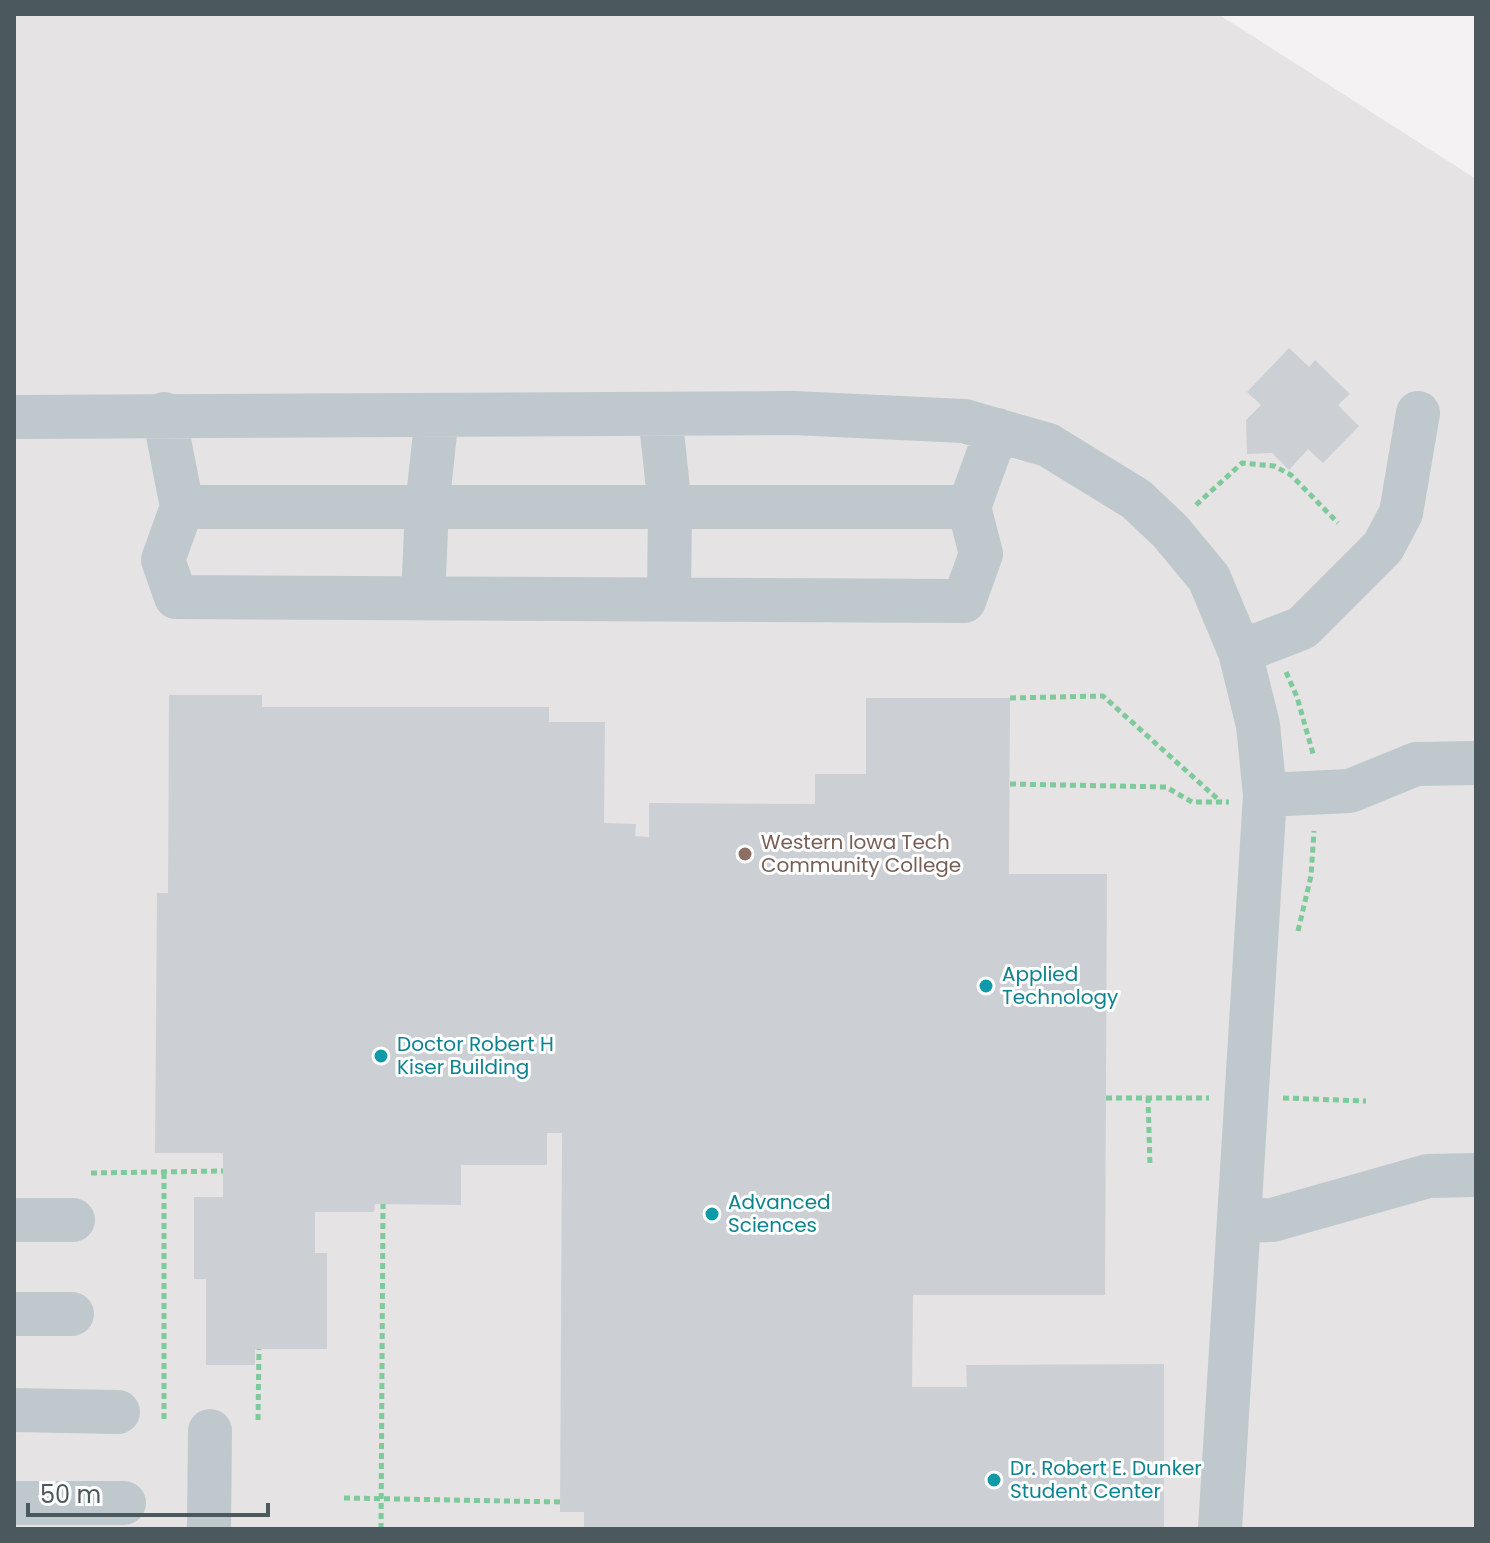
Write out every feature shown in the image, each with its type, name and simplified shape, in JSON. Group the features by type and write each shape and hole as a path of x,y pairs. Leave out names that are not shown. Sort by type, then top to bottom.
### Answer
{"street":[{"path":"14,417 794,413 948,420 1048,445 1147,510 1170,531 1209,578 1257,646 1258,725 1265,799 1220,1529"},
{"path":"1257,646 1302,628 1383,547 1401,513 1418,413"},
{"path":"164,414 182,507 163,560 176,597 964,601 981,554 969,507 997,430"},
{"path":"660,414 670,507 669,599"},
{"path":"423,598 427,507 437,415"},
{"path":"182,507 969,507"},
{"path":"1265,799 1350,791 1416,764 1476,763"},
{"path":"1239,1221 1272,1220 1428,1176 1476,1175"},
{"path":"14,1220 73,1220"},
{"path":"14,1314 72,1314"},
{"path":"14,1410 118,1412"},
{"path":"209,1529 210,1431"},
{"path":"14,1503 124,1503"}],"path":[{"path":"1195,506 1242,463 1274,466 1291,475 1338,523"},
{"path":"1186,500 1203,514"},
{"path":"1257,646 1297,697 1316,766 1311,876 1297,937"},
{"path":"1010,698 1103,696 1221,802"},
{"path":"1010,784 1166,787 1192,802 1265,799"},
{"path":"1281,1113 1283,1083"},
{"path":"1148,1097 1150,1166"},
{"path":"91,1173 223,1171"},
{"path":"164,1172 164,1419"},
{"path":"381,1529 383,1204"},
{"path":"258,1420 259,1349"},
{"path":"344,1498 561,1502"}],"shaded area":[{"name":"Western Iowa Tech Community College","path":"14,14 1218,14 1476,179 1476,1529 14,1529"}],"building":[{"path":"1289,348 1309,367 1315,360 1350,394 1338,405 1359,426 1323,463 1308,449 1289,470 1272,453 1247,454 1246,420 1261,405 1247,392"},
{"path":"169,695 262,695 262,707 549,707 549,722 605,722 604,823 636,824 635,836 649,837 649,803 815,804 815,774 866,774 866,698 1010,698 1009,874 1107,874 1105,1295 913,1295 912,1387 967,1387 966,1365 1164,1364 1164,1529 584,1529 584,1512 560,1512 562,1133 547,1133 547,1165 461,1165 461,1205 375,1204 374,1212 315,1212 315,1253 327,1253 327,1349 255,1349 255,1365 206,1365 206,1279 194,1279 194,1197 223,1197 223,1153 155,1153 157,893 168,893"}],"place":[{"name":"Western Iowa Tech Community College","path":"745,854"},
{"name":"Applied Technology","path":"986,986"},
{"name":"Doctor Robert H Kiser Building","path":"381,1056"},
{"name":"Advanced Sciences","path":"712,1214"},
{"name":"Dr. Robert E. Dunker Student Center","path":"994,1480"}]}
